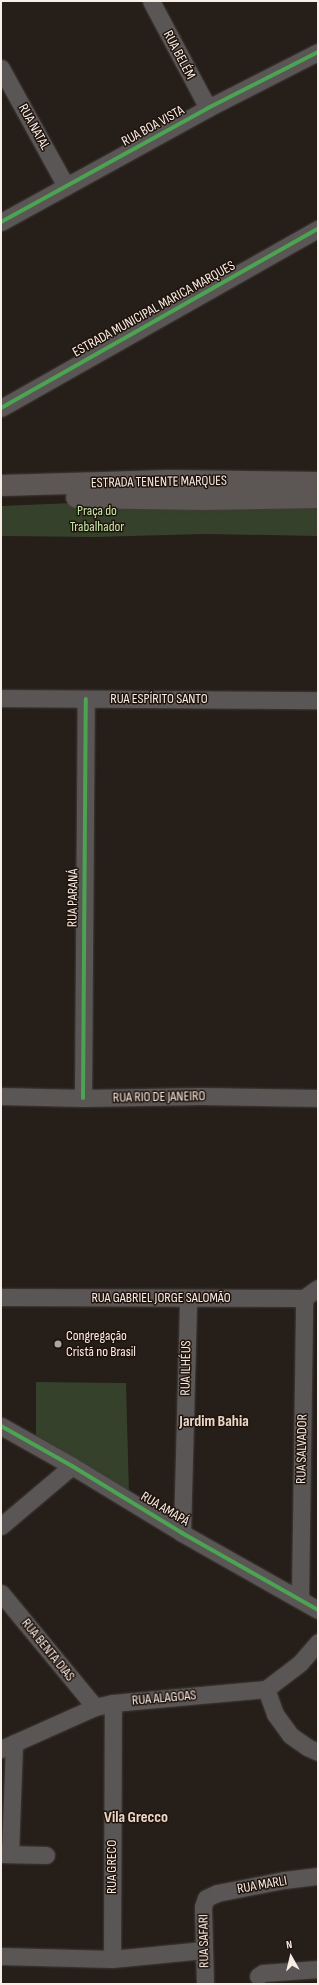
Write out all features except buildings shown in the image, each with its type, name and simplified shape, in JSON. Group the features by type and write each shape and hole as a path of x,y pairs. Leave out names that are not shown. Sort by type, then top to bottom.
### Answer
{"main road":[{"name":"ESTRADA TENENTE MARQUES","path":"1,485 169,480 318,482"},
{"name":"ESTRADA TENENTE MARQUES","path":"1,496 318,498"}],"street":[{"name":"RUA BELÉM","path":"151,1 208,108"},
{"name":"RUA BOA VISTA","path":"1,222 208,108 318,52"},
{"name":"RUA NATAL","path":"1,68 66,186"},
{"name":"ESTRADA MUNICIPAL MARICA MARQUES","path":"1,408 318,229"},
{"name":"RUA ESPÍRITO SANTO","path":"1,698 318,700"},
{"name":"RUA PARANÁ","path":"82,1098 86,699"},
{"name":"RUA RIO DE JANEIRO","path":"1,1096 82,1098 201,1096 318,1098"},
{"path":"304,1298 318,1288"},
{"name":"RUA GABRIEL JORGE SALOMÃO","path":"1,1297 304,1298"},
{"name":"RUA ILHÉUS","path":"182,1533 188,1298"},
{"name":"RUA SALVADOR","path":"300,1599 304,1298"},
{"name":"RUA AMAPÁ","path":"1,1426 72,1466 182,1533 318,1610"},
{"path":"1,1526 72,1466"},
{"name":"RUA BENTA DIAS","path":"1,1593 95,1707"},
{"path":"318,1642 300,1663 266,1689 275,1714 290,1735 318,1752"},
{"name":"RUA ALAGOAS","path":"8,1746 95,1707 113,1703 266,1689"},
{"name":"RUA GRECO","path":"112,1959 113,1703"},
{"path":"8,1746 5,1854 46,1855"},
{"name":"RUA MARLI","path":"206,1898 217,1893 232,1890 284,1880 318,1876"},
{"name":"RUA SAFARI","path":"205,1984 203,1907 206,1898"},
{"path":"1,1956 112,1959 204,1950"},
{"path":"258,1976 263,1973 318,1969"}],"green space":[{"name":"Praça do Trabalhador","path":"96,502 318,505 318,536 205,534 95,537 1,536 1,506"},
{"path":"36,1382 126,1383 129,1494 36,1438"}],"cycle path":[{"path":"1,222 208,108 318,52"},
{"path":"1,408 318,229"},
{"path":"83,1098 86,699"},
{"path":"1,1426 72,1466 182,1533 318,1610"}],"place":[{"name":"Congregação Cristã no Brasil","path":"58,1344"}],"district":[{"name":"Jardim Bahia","path":"214,1422"},
{"name":"Vila Grecco","path":"136,1818"}]}
